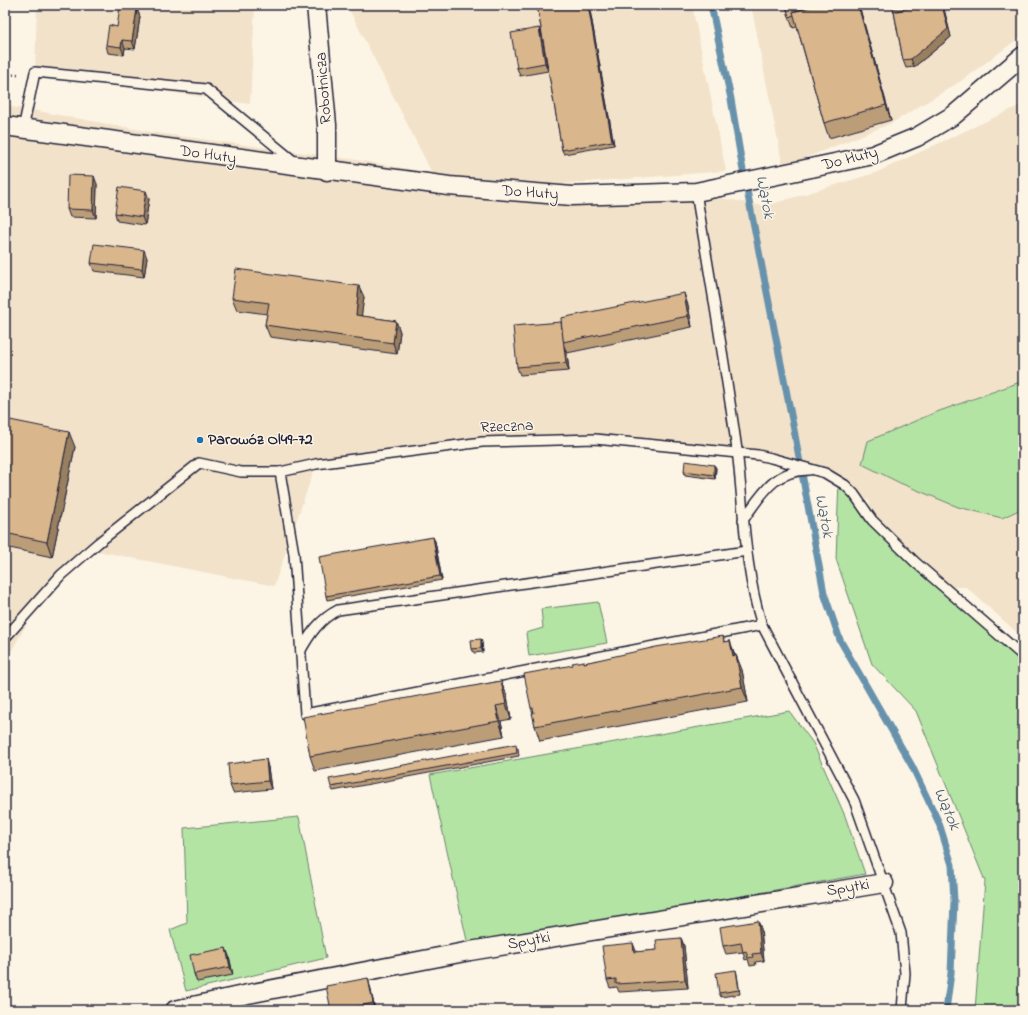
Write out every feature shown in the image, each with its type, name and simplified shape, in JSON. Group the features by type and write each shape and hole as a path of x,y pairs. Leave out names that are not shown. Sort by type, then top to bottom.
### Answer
{"street":[{"name":"Robotnicza","path":"316,5 327,125 327,171"},
{"name":"Do Huty","path":"5,126 302,168 449,186 572,196 696,192 873,155 917,137 954,115 1023,56"},
{"name":"Spytki","path":"175,1010 248,994 470,951 884,883"}],"lane":[{"path":"23,129 35,72 206,90 302,168"},
{"path":"696,192 737,453 743,520 757,609 762,625 854,800 901,933 905,973 902,1010"},
{"name":"Rzeczna","path":"5,638 61,574 199,463 241,472 280,472 316,464 482,442 596,439 737,453 771,458 816,470 845,485 854,494 872,520 915,562 1023,656"},
{"path":"743,520 769,484 791,474 806,470 816,470"},
{"path":"280,472 294,554 305,714 762,625"},
{"path":"301,650 312,630 329,615 338,610 747,551"}],"shaded area":[{"path":"37,5 255,5 250,104 35,72"},
{"path":"347,5 692,5 726,171 563,184 720,198 765,206 875,173 1023,104 1023,638 966,587 885,587 869,501 841,481 816,470 595,439 482,442 316,464 274,586 92,550 33,613 5,662 5,106 157,133 350,159 432,173"},
{"path":"751,5 1023,5 1023,35 961,81 892,123 783,167"}],"green space":[{"path":"1023,381 1023,508 1002,518 958,507 900,483 862,464 868,441 934,413"},
{"path":"839,480 860,504 1023,659 1023,1010 975,1010 985,881 916,711 872,664 836,559"},
{"path":"598,602 607,643 529,656 526,633 543,628 541,609"},
{"path":"789,711 813,743 845,816 865,874 468,945 430,775"},
{"path":"299,817 326,958 186,991 170,930 187,923 184,828"}],"building":[{"path":"537,5 588,5 612,141 562,150"},
{"path":"786,5 816,5 793,12 794,15 789,17"},
{"path":"816,5 858,5 886,105 824,123 793,12"},
{"path":"892,5 903,5 893,8"},
{"path":"916,5 942,5 948,29 911,59 903,60 894,12"},
{"path":"120,7 137,9 132,41 122,40 121,47 106,45 109,25 117,27"},
{"path":"539,28 545,63 517,68 511,33"},
{"path":"68,175 94,176 93,210 67,209"},
{"path":"119,187 146,191 142,217 115,213"},
{"path":"94,244 144,250 142,269 91,263"},
{"path":"236,269 359,286 356,315 396,321 393,343 265,325 269,303 232,298"},
{"path":"684,293 688,316 563,342 561,318"},
{"path":"561,322 566,363 517,367 513,326"},
{"path":"10,420 69,432 47,542 5,533 5,442"},
{"path":"685,461 714,465 714,475 684,471"},
{"path":"433,537 440,576 326,596 319,557"},
{"path":"723,636 724,642 730,641 733,656 736,655 742,687 535,726 532,713 534,713 533,708 531,708 524,674 573,665 572,663 584,661 584,663 656,647"},
{"path":"481,639 481,648 472,649 471,640"},
{"path":"501,681 506,704 496,706 499,721 310,756 303,717"},
{"path":"516,744 517,753 331,787 329,779"},
{"path":"266,759 268,781 230,785 228,764"},
{"path":"758,921 761,953 752,954 753,957 748,958 746,951 743,952 741,943 723,946 720,927"},
{"path":"681,938 685,980 616,984 616,979 607,980 602,946 633,943 634,952 657,950 656,940"},
{"path":"226,948 230,967 194,974 190,955"},
{"path":"736,970 739,990 719,993 716,973"},
{"path":"368,978 373,1003 340,1010 331,1010 326,986"}],"waterway":[{"name":"Wątok","path":"711,5 731,99 742,165 794,430 824,593 840,640 912,766 939,823 952,865 954,901 951,973 946,1010"}],"place":[{"name":"Parowóz Ol49-72","path":"200,440"}]}
